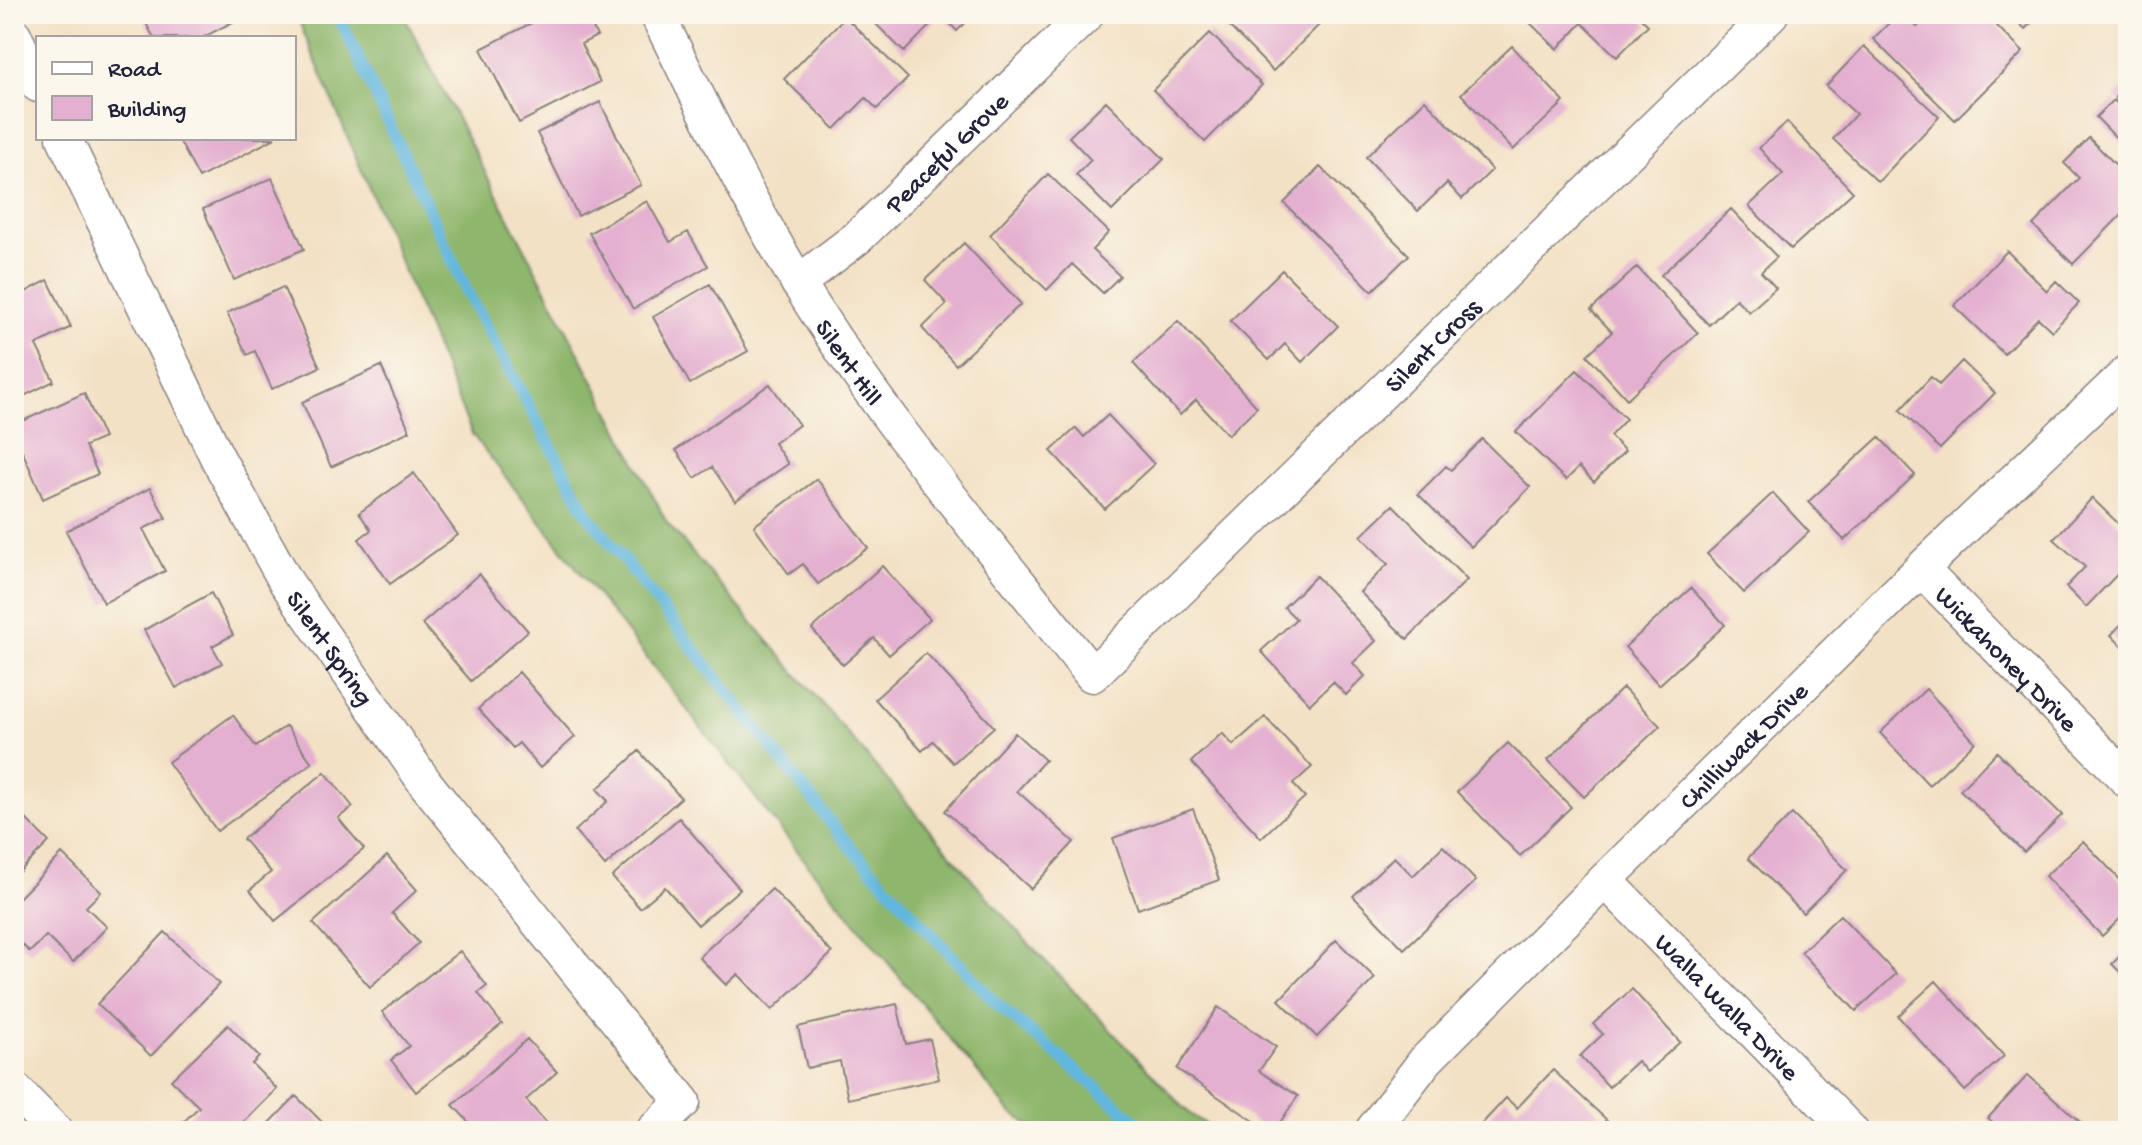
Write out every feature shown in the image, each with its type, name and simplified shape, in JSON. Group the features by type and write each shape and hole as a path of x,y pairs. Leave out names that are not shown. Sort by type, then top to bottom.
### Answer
{"street":[{"name":"Silent Hill","path":"657,14 733,169 798,283 881,406 1092,675"},
{"name":"Peaceful Grove","path":"798,283 857,238 1087,14"},
{"name":"Silent Cross","path":"1092,675 1771,14"},
{"path":"14,35 36,81"},
{"name":"Silent Spring","path":"65,140 217,457 286,582 426,784 683,1102 653,1131"},
{"name":"Chilliwack Drive","path":"1372,1131 1425,1061 1605,880 1921,569 2128,372"},
{"name":"Wickahoney Drive","path":"1921,569 2128,781"},
{"name":"Walla Walla Drive","path":"1605,880 1851,1131"},
{"path":"14,1089 55,1131"}],"green space":[{"path":"296,14 403,14 667,523 1014,928 1189,1113 1216,1131 1039,1131 1010,1112 809,866 472,434"}],"building":[{"path":"141,14 248,14 206,36 153,36"},
{"path":"549,14 586,14 597,36 581,44 600,82 519,123 481,49"},
{"path":"866,14 941,14 904,52"},
{"path":"941,14 974,14 957,31"},
{"path":"1233,14 1330,14 1273,71 1225,22"},
{"path":"1521,14 1637,14 1648,25 1617,57 1582,23 1557,49"},
{"path":"1898,14 1904,14 1917,27 1930,14 1985,14 2023,52 1955,120 1873,39"},
{"path":"2010,14 2040,14 2025,29"},
{"path":"845,17 908,78 877,109 866,98 835,129 784,79"},
{"path":"1210,33 1262,85 1205,142 1153,90"},
{"path":"1512,46 1564,102 1513,150 1461,94"},
{"path":"1864,46 1939,117 1878,182 1833,139 1856,114 1826,86"},
{"path":"2128,85 2128,110 2115,97"},
{"path":"1425,100 1492,170 1462,199 1447,183 1418,211 1366,157"},
{"path":"2114,100 2128,115 2126,148 2096,117"},
{"path":"1106,101 1164,159 1112,211 1076,175 1091,160 1069,137"},
{"path":"600,102 641,185 578,216 537,133"},
{"path":"1787,122 1853,192 1791,249 1749,206 1783,174 1759,148"},
{"path":"2089,138 2128,177 2128,208 2073,264 2033,225 2079,178 2064,163"},
{"path":"179,140 271,140 199,178"},
{"path":"1320,167 1409,255 1372,291 1284,203"},
{"path":"1048,174 1109,232 1092,250 1120,276 1103,293 1072,264 1047,290 990,235"},
{"path":"272,178 304,249 234,280 203,209"},
{"path":"647,201 670,242 688,232 708,266 633,309 589,233"},
{"path":"1731,209 1777,257 1761,272 1776,288 1749,312 1736,299 1709,325 1661,275"},
{"path":"964,243 1021,304 956,365 922,328 947,304 925,280"},
{"path":"2007,251 2047,291 2056,281 2079,303 2052,331 2038,318 2004,354 1954,306"},
{"path":"1637,267 1698,333 1627,399 1587,355 1612,332 1591,310"},
{"path":"1282,270 1338,326 1302,362 1285,344 1269,360 1230,321"},
{"path":"48,280 71,327 36,345 54,381 14,401 14,298"},
{"path":"710,284 748,351 690,384 653,317"},
{"path":"283,287 320,367 272,389 255,351 247,355 227,313"},
{"path":"1178,321 1257,407 1228,435 1196,400 1180,415 1133,363"},
{"path":"1962,361 1995,393 1940,449 1900,410 1931,377 1939,385"},
{"path":"381,366 410,431 331,467 302,402"},
{"path":"1577,370 1626,419 1610,436 1625,451 1594,482 1579,467 1566,480 1516,432"},
{"path":"770,384 799,425 774,443 788,464 735,501 712,467 695,478 676,450"},
{"path":"84,393 104,438 85,446 98,474 43,499 14,432 14,425"},
{"path":"1108,415 1154,464 1105,509 1051,451 1076,428 1084,437"},
{"path":"1879,437 1915,475 1844,540 1808,502"},
{"path":"1482,439 1530,487 1471,547 1418,494 1446,466 1451,470"},
{"path":"414,473 458,535 390,584 359,539 371,530 359,513"},
{"path":"817,479 868,548 818,584 803,564 789,574 754,526"},
{"path":"150,488 166,518 143,529 165,571 104,603 66,531"},
{"path":"1773,493 1809,532 1744,593 1707,554"},
{"path":"2092,498 2128,533 2128,563 2086,607 2066,587 2085,567 2054,539"},
{"path":"1393,505 1467,580 1407,639 1360,592 1388,564 1361,536"},
{"path":"882,566 930,619 889,655 874,638 843,665 812,629"},
{"path":"479,574 528,631 471,681 422,624"},
{"path":"1316,576 1376,641 1353,663 1365,676 1346,695 1333,682 1310,704 1261,651 1296,619 1284,607"},
{"path":"1691,588 1725,625 1659,685 1625,647"},
{"path":"211,593 233,635 212,646 222,663 176,688 144,630"},
{"path":"2128,617 2128,652 2111,635"},
{"path":"926,653 994,727 953,763 933,741 922,751 875,699"},
{"path":"519,672 575,737 540,768 519,743 513,748 478,709"},
{"path":"1623,688 1660,726 1584,797 1548,760"},
{"path":"1926,689 1975,742 1929,785 1880,733"},
{"path":"233,715 256,747 286,726 312,763 217,831 168,762"},
{"path":"1265,717 1312,767 1293,784 1305,797 1261,838 1191,762 1222,733 1233,745"},
{"path":"1015,733 1045,760 1017,791 1074,842 1031,889 945,811"},
{"path":"1508,743 1571,807 1520,856 1457,792"},
{"path":"639,751 681,798 605,866 575,831 608,801 597,789"},
{"path":"1997,752 2062,815 2024,852 1960,790"},
{"path":"325,772 353,807 338,818 364,849 275,921 250,890 271,872 243,839"},
{"path":"14,807 49,842 14,877"},
{"path":"1193,809 1219,880 1138,909 1113,838"},
{"path":"1792,814 1847,870 1803,913 1748,858"},
{"path":"679,818 740,889 698,925 665,887 640,908 612,877"},
{"path":"2083,841 2128,888 2128,911 2102,936 2045,876"},
{"path":"1443,846 1476,881 1404,949 1353,896 1394,857 1413,876"},
{"path":"62,854 101,892 86,907 107,927 73,962 46,936 30,952 14,937 14,903"},
{"path":"387,856 417,890 392,913 419,943 370,987 313,923"},
{"path":"772,889 832,953 772,1010 738,974 726,985 699,957"},
{"path":"1840,915 1896,974 1856,1011 1801,952"},
{"path":"165,932 219,984 151,1056 97,1004"},
{"path":"1336,940 1375,978 1317,1037 1279,1000"},
{"path":"2128,948 2128,980 2112,964"},
{"path":"460,951 487,986 478,993 502,1024 416,1092 391,1060 409,1046 382,1012"},
{"path":"1936,981 2004,1056 1965,1091 1898,1016"},
{"path":"1632,989 1680,1042 1647,1072 1637,1061 1609,1087 1580,1056 1603,1034 1593,1024"},
{"path":"897,1004 906,1044 930,1039 939,1079 848,1099 840,1061 807,1068 798,1027"},
{"path":"1218,1007 1276,1047 1259,1071 1298,1096 1274,1131 1269,1131 1177,1069"},
{"path":"228,1025 259,1057 252,1064 277,1089 235,1131 174,1131 199,1107 171,1080"},
{"path":"527,1039 557,1072 526,1100 553,1130 477,1131 453,1105"},
{"path":"1553,1070 1609,1122 1601,1131 1484,1131 1479,1127 1506,1098 1517,1108"},
{"path":"2028,1075 2090,1131 2002,1131 1988,1118"},
{"path":"296,1096 331,1131 262,1131"}],"waterway":[{"path":"338,14 468,294 587,513 846,842 996,1003 1148,1131"}]}
